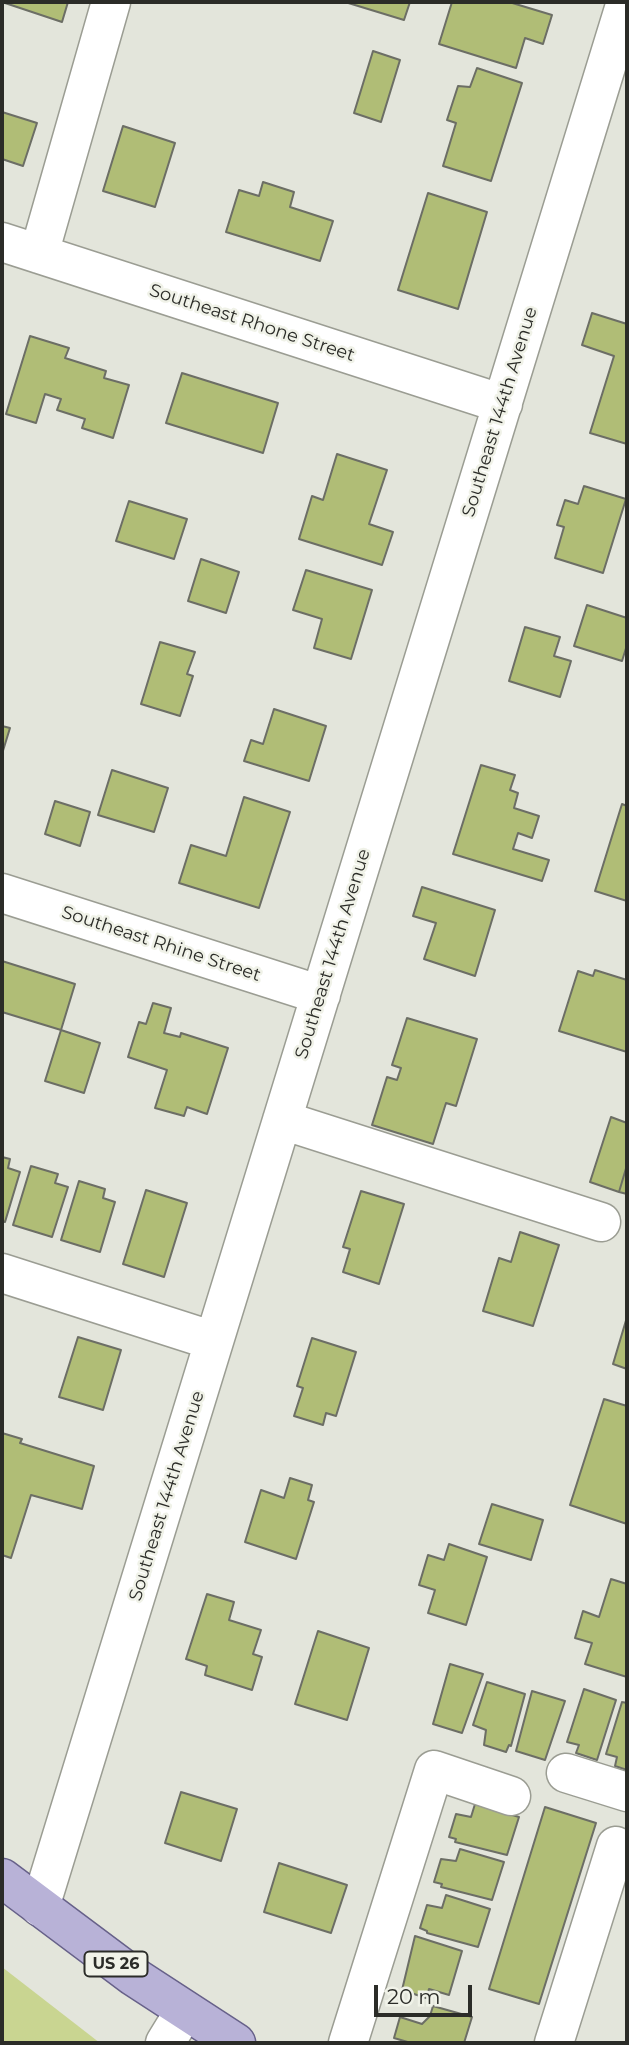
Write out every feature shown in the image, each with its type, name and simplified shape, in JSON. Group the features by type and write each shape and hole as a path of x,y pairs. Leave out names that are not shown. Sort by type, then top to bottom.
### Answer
{"main road":[{"name":"US 26","path":"2,1878 40,1907 175,2028 236,2043"}],"street":[{"path":"38,254 111,2"},
{"name":"Southeast 144th Avenue","path":"40,1907 626,2"},
{"name":"Southeast Rhone Street","path":"2,242 503,404"},
{"name":"Southeast Rhine Street","path":"2,893 321,995"},
{"path":"282,1120 601,1222"},
{"path":"2,1273 214,1340"},
{"path":"348,2043 434,1770 511,1796"},
{"path":"566,1773 627,1792"},
{"path":"554,2043 616,1846"}],"green space":[{"path":"2,1967 100,2043 2,2043"}],"building":[{"path":"2,2 68,2 62,22"},
{"path":"345,2 410,2 404,20"},
{"path":"452,2 509,2 552,15 543,44 525,38 516,68 439,44"},
{"path":"373,51 400,60 381,122 354,113"},
{"path":"477,68 522,83 491,181 443,166 456,123 447,120 458,86 470,87"},
{"path":"2,112 37,123 23,166 2,159"},
{"path":"123,126 175,143 155,207 103,191"},
{"path":"263,182 294,192 290,207 333,221 320,261 226,232 239,190 259,196"},
{"path":"428,193 487,212 458,309 398,290"},
{"path":"592,313 627,324 627,444 590,433 614,356 582,345"},
{"path":"30,336 69,348 65,358 106,371 104,378 129,385 113,438 82,428 85,419 57,410 61,399 45,394 36,423 6,414"},
{"path":"182,373 278,403 263,453 166,423"},
{"path":"337,454 387,470 369,524 393,532 382,565 299,539 312,496 323,500"},
{"path":"584,486 626,499 603,573 555,558 564,527 557,525 565,500 578,504"},
{"path":"129,501 187,519 174,559 116,541"},
{"path":"201,559 239,572 226,613 188,601"},
{"path":"306,570 372,590 351,659 314,648 322,619 293,610"},
{"path":"587,605 627,618 627,645 622,661 574,646"},
{"path":"525,627 560,637 554,656 571,661 560,697 509,681"},
{"path":"160,642 195,652 187,674 193,676 180,716 141,704"},
{"path":"274,709 326,726 309,781 244,761 251,740 263,744"},
{"path":"2,726 10,728 2,754"},
{"path":"481,765 515,775 510,790 518,793 514,808 539,816 532,838 518,833 513,849 549,860 542,881 453,854"},
{"path":"112,770 168,788 154,832 98,815"},
{"path":"244,797 290,812 259,908 179,883 191,845 226,856"},
{"path":"55,801 90,812 80,846 45,834"},
{"path":"622,804 627,806 627,901 595,891"},
{"path":"422,887 495,910 475,976 424,959 436,923 413,916"},
{"path":"2,961 75,984 61,1030 2,1012"},
{"path":"595,970 627,980 627,1052 559,1031 578,971 593,976"},
{"path":"153,1003 171,1008 164,1033 180,1037 181,1033 228,1048 207,1114 187,1107 184,1116 155,1108 167,1070 128,1057 139,1022 146,1024"},
{"path":"407,1018 477,1039 456,1106 446,1103 433,1144 372,1125 387,1077 397,1080 401,1068 392,1065"},
{"path":"61,1030 100,1043 84,1093 45,1081"},
{"path":"611,1117 627,1123 627,1165 619,1192 590,1182"},
{"path":"2,1157 10,1159 8,1168 20,1172 5,1222 2,1221"},
{"path":"627,1165 627,1194 619,1192"},
{"path":"31,1166 58,1174 55,1183 68,1187 52,1237 13,1225"},
{"path":"79,1181 105,1189 103,1198 115,1202 100,1252 61,1240"},
{"path":"146,1190 187,1203 164,1277 123,1264"},
{"path":"361,1191 404,1204 379,1284 343,1272 350,1249 343,1247"},
{"path":"520,1232 559,1245 533,1326 483,1311 499,1258 511,1262"},
{"path":"627,1317 627,1369 613,1364"},
{"path":"78,1337 121,1350 103,1410 59,1397"},
{"path":"312,1338 356,1352 336,1416 326,1413 323,1425 294,1416 303,1388 297,1386"},
{"path":"604,1399 627,1406 627,1524 570,1505"},
{"path":"2,1433 22,1439 20,1443 94,1466 82,1509 31,1495 11,1558 2,1555"},
{"path":"290,1478 312,1485 308,1500 314,1502 296,1559 245,1542 261,1490 284,1498"},
{"path":"492,1504 543,1520 531,1560 479,1544"},
{"path":"449,1544 487,1557 466,1625 428,1613 435,1590 419,1585 428,1555 444,1560"},
{"path":"611,1579 627,1584 627,1677 585,1664 592,1643 575,1638 583,1611 599,1617"},
{"path":"207,1594 234,1602 229,1620 261,1630 253,1654 262,1657 252,1690 205,1675 207,1666 186,1659"},
{"path":"318,1631 369,1648 347,1720 295,1704"},
{"path":"450,1664 483,1674 462,1733 433,1724"},
{"path":"487,1682 525,1694 511,1746 509,1745 506,1752 484,1745 486,1730 473,1725"},
{"path":"584,1689 616,1700 597,1760 576,1753 579,1745 567,1742"},
{"path":"532,1691 565,1701 545,1760 516,1751"},
{"path":"622,1702 627,1703 627,1770 615,1766 617,1757 606,1754"},
{"path":"181,1792 237,1809 221,1861 165,1843"},
{"path":"475,1804 519,1817 507,1855 455,1842 456,1839 449,1837 456,1814 471,1817"},
{"path":"545,1807 596,1823 539,2004 489,1989"},
{"path":"460,1849 504,1862 492,1900 441,1887 442,1884 434,1882 441,1859 456,1861"},
{"path":"279,1863 347,1885 331,1933 264,1912"},
{"path":"446,1895 490,1909 478,1947 427,1933 420,1928 427,1905 442,1908"},
{"path":"415,1936 462,1951 449,1995 429,1989 426,1998 402,1990"},
{"path":"433,2006 472,2017 464,2043 411,2043 394,2038 400,2017 422,2024 430,2016"}]}
